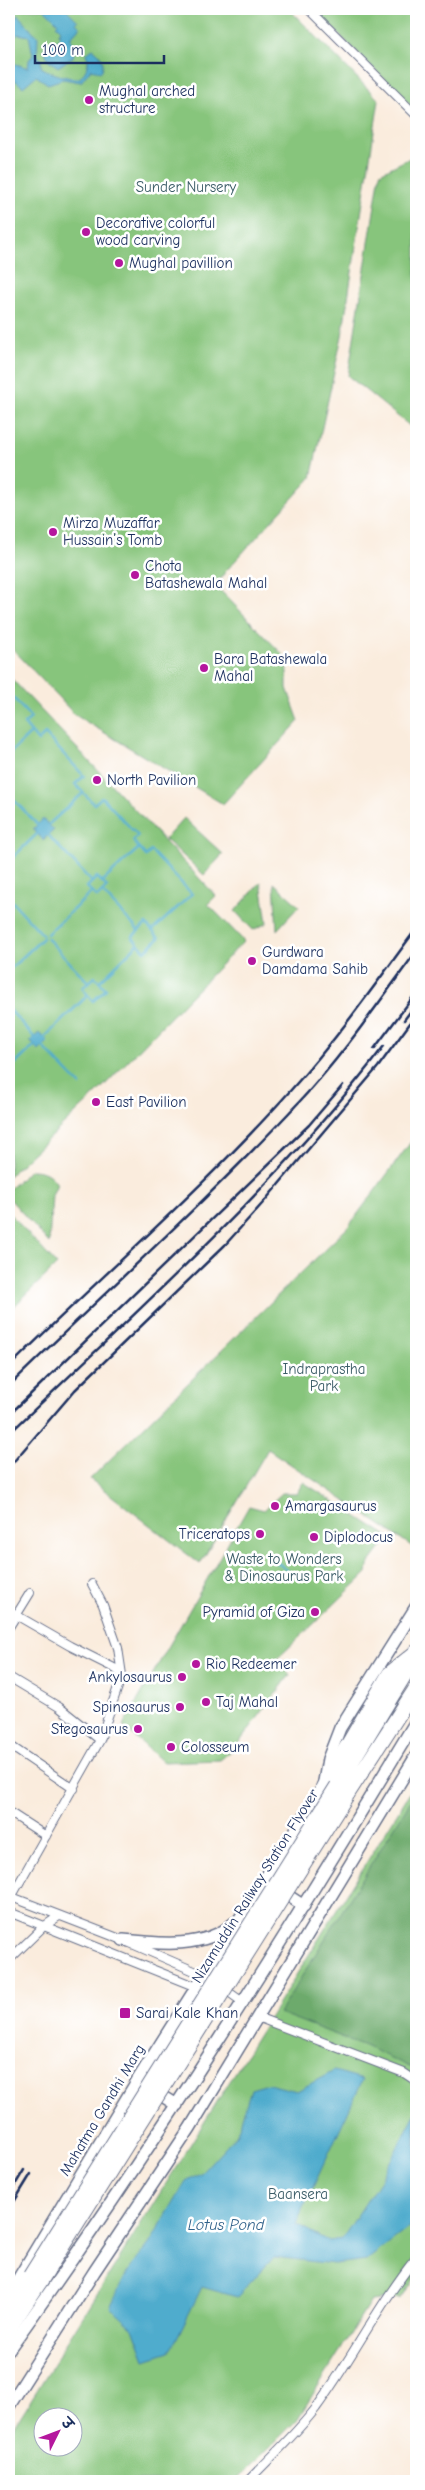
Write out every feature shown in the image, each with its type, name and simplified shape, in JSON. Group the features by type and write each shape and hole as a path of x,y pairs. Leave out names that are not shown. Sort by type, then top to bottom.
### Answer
{"highway":[{"path":"323,1787 389,1674 416,1654"},
{"name":"Nizamuddin Railway Station Flyover","path":"9,2329 35,2279 373,1729 416,1654"},
{"name":"Nizamuddin Railway Station Flyover","path":"9,2310 35,2279 416,1688"}],"main road":[{"name":"Mahatma Gandhi Marg","path":"9,2294 137,2081 323,1787 328,1759 340,1728 416,1608"},
{"path":"9,2349 177,2105 244,2003 416,1721"},
{"path":"9,2406 94,2272 190,2128 416,1756"},
{"path":"264,1880 304,1906"},
{"path":"123,1940 158,1944 193,1941 214,1936 226,1930 240,1918"},
{"path":"137,2081 177,2105"}],"street":[{"path":"309,9 416,115"},
{"path":"92,1584 103,1605 118,1648 122,1675 100,1740 74,1789 10,1898 123,1940 204,1974 244,2003"},
{"path":"9,1627 30,1593"},
{"path":"9,1611 116,1669 122,1675"},
{"path":"9,1677 59,1708 100,1740"},
{"path":"9,1745 74,1789"},
{"path":"9,1812 46,1836"},
{"path":"9,1912 196,1987 244,2003"},
{"path":"9,1960 43,1927 59,1916"},
{"path":"257,2017 395,2070 416,2081"},
{"path":"248,2481 297,2431 317,2406 390,2291 416,2258"}],"green space":[{"name":"Sunder Nursery","path":"9,9 289,9 379,100 342,336 311,478 225,572 216,586 287,659 287,688 299,721 223,804 75,715 9,645"},
{"path":"313,9 416,9 416,111"},
{"path":"416,155 416,431 348,376 380,173"},
{"path":"9,676 216,896 208,904 244,941 99,1091 9,1176"},
{"path":"184,818 223,854 204,875 165,839"},
{"path":"261,882 267,923 253,930 235,911"},
{"path":"274,883 299,906 277,930"},
{"name":"Indraprastha Park","path":"416,1135 416,1549 268,1449 200,1564 90,1479 348,1227"},
{"path":"30,1170 46,1173 57,1184 52,1195 49,1243 9,1198 9,1189"},
{"path":"9,1213 57,1265 9,1311"},
{"name":"Waste to Wonders & Dinosaurus Park","path":"303,1482 389,1537 368,1565 367,1573 278,1658 290,1675 235,1748 220,1760 163,1762 123,1726 249,1506 264,1510 282,1493 297,1493"},
{"name":"Baansera","path":"416,1783 416,2278 401,2298 371,2301 297,2420 236,2481 9,2481 9,2435"},
{"path":"416,1792 416,2070 365,2046 279,2013"}],"water":[{"path":"44,9 66,9 78,21 76,23 80,27 71,37 75,47 73,57 58,67 48,60 44,48 52,41 56,43 60,38 59,33 61,30 56,25 58,23"},
{"path":"18,15 38,37 37,55 41,60 41,67 60,76 80,78 87,67 86,54 93,49 102,58 102,70 100,72 91,69 81,82 63,79 48,84 36,76 23,87 9,75 12,70 9,66 9,54 12,55 13,63 28,68 29,60 33,55 29,36 18,34 9,42 9,25"},
{"path":"43,819 54,830 43,840 33,829"},
{"path":"39,1033 48,1042 39,1051 30,1041"},
{"name":"Lotus Pond","path":"334,2071 363,2079 296,2224 328,2241 342,2239 381,2179 415,2114 416,2222 367,2260 334,2264 274,2257 237,2297 202,2287 170,2352 145,2360 133,2328 110,2307 127,2273 150,2243 186,2181 202,2172 237,2134 251,2089 268,2084 297,2091"}],"waterway":[{"path":"9,693 31,718 24,724 38,741 45,734 84,776 75,784 94,804 102,797 138,836 133,841 146,856 151,851 192,894 152,931"},
{"path":"9,754 31,733"},
{"path":"48,825 82,794"},
{"path":"9,795 38,825"},
{"path":"9,861 37,834"},
{"path":"48,835 91,881"},
{"path":"102,882 139,848"},
{"path":"97,877 107,887 97,897 87,887 97,877"},
{"path":"47,934 92,892"},
{"path":"103,893 138,930"},
{"path":"9,898 43,935"},
{"path":"146,924 159,938 145,951 132,937 146,924"},
{"path":"9,970 43,938"},
{"path":"47,938 88,982"},
{"path":"100,981 138,944"},
{"path":"95,977 106,989 93,1001 82,988 95,977"},
{"path":"44,1038 87,996"},
{"path":"9,1009 34,1037"},
{"path":"9,1070 34,1046"},
{"path":"43,1047 80,1085"},
{"path":"269,1556 292,1574"}],"railway":[{"path":"9,1367 187,1197 257,1127 323,1052 416,929"},
{"path":"9,1386 193,1210 300,1101 346,1047 416,952"},
{"path":"374,1049 416,993"},
{"path":"404,1020 416,1004"},
{"path":"9,1467 75,1390 225,1245 262,1204 378,1067 416,1015"},
{"path":"9,1434 156,1294 251,1199 342,1099 384,1046"},
{"path":"9,1415 309,1125 343,1085"},
{"path":"9,2195 24,2170"},
{"path":"9,2210 31,2174"}],"place":[{"name":"Mughal arched structure","path":"89,100"},
{"name":"Decorative colorful wood carving","path":"86,232"},
{"name":"Mughal pavillion","path":"119,263"},
{"name":"Mirza Muzaffar Hussain’s Tomb","path":"53,532"},
{"name":"Chota Batashewala Mahal","path":"135,575"},
{"name":"Bara Batashewala Mahal","path":"204,668"},
{"name":"North Pavilion","path":"97,780"},
{"name":"Gurdwara Damdama Sahib","path":"252,961"},
{"name":"East Pavilion","path":"96,1102"},
{"name":"Amargasaurus","path":"275,1506"},
{"name":"Triceratops","path":"260,1534"},
{"name":"Diplodocus","path":"314,1537"},
{"name":"Pyramid of Giza","path":"315,1612"},
{"name":"Rio Redeemer","path":"196,1664"},
{"name":"Ankylosaurus","path":"182,1677"},
{"name":"Taj Mahal","path":"206,1702"},
{"name":"Spinosaurus","path":"180,1707"},
{"name":"Stegosaurus","path":"138,1729"},
{"name":"Colosseum","path":"171,1747"},
{"name":"Sarai Kale Khan","path":"125,2013"}]}
